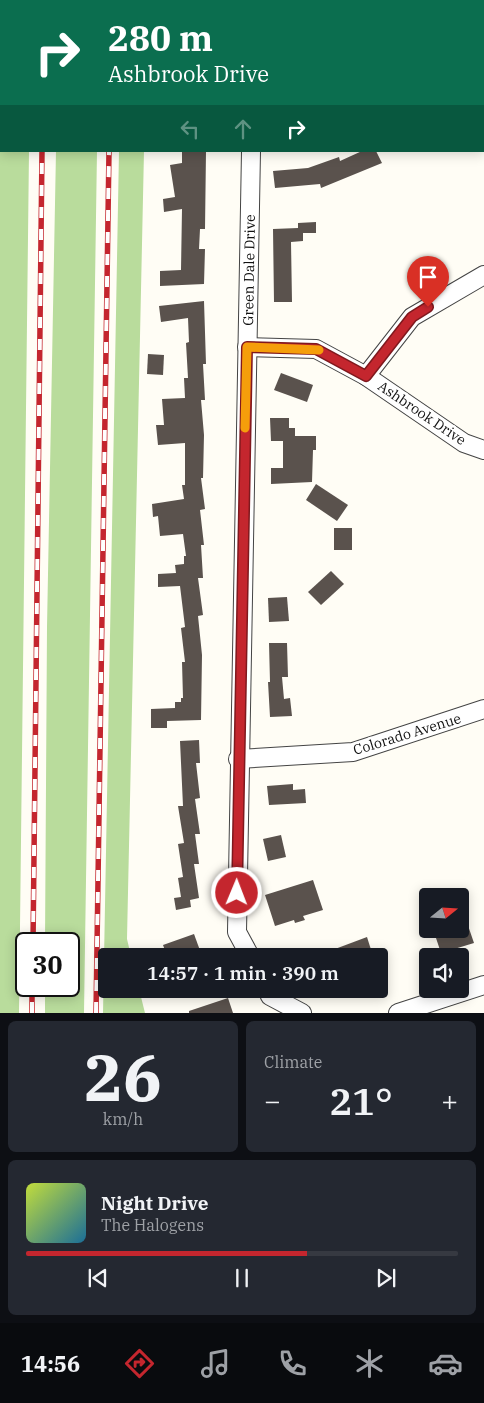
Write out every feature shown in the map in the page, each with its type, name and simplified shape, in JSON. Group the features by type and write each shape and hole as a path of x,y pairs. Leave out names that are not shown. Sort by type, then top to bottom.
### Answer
{"street":[{"name":"Green Dale Drive","path":"246,948 237,932 238,759 251,152"},
{"path":"366,376 412,317 484,275"},
{"name":"Ashbrook Drive","path":"247,347 316,349 366,376 464,443 484,450"},
{"name":"Colorado Avenue","path":"238,759 353,752 484,709"},
{"path":"398,1013 484,985"},
{"path":"274,998 302,1013"}],"green space":[{"path":"0,152 29,152 20,932 15,932 15,997 19,997 19,1013 0,1013"},
{"path":"56,152 97,152 84,1013 45,1013 45,997 80,997 80,932 45,932 47,627"},
{"path":"119,152 144,152 127,939 129,948 104,948"},
{"path":"103,998 141,998 145,1013 103,1013"}],"building":[{"path":"182,152 206,152 205,229 200,229 199,249 205,249 204,284 160,286 160,271 181,270 182,209 164,212 163,199 175,197 170,165 182,163"},
{"path":"360,152 376,152 382,163 321,188 320,184 275,188 273,171 308,168 339,157 340,161"},
{"path":"316,222 316,233 303,233 303,241 291,242 292,302 274,302 273,229 298,228 298,223"},
{"path":"204,301 206,364 203,364 205,400 201,400 204,435 203,478 201,478 205,509 200,510 204,545 201,545 203,578 198,578 203,615 198,616 202,655 201,720 167,721 167,728 151,728 151,709 175,708 175,702 181,702 181,698 183,698 182,662 185,662 181,628 185,627 180,586 158,587 158,574 176,573 175,565 184,564 184,556 186,556 183,534 160,536 158,516 153,517 152,504 184,499 182,485 185,485 185,443 158,445 156,425 164,425 162,399 185,398 184,378 188,378 186,343 189,342 188,318 161,322 159,306"},
{"path":"148,354 164,355 163,375 147,374"},
{"path":"281,373 313,385 307,402 274,390"},
{"path":"270,418 289,418 289,428 295,428 295,436 316,436 316,450 313,450 312,482 271,484 271,468 283,468 283,441 271,441"},
{"path":"316,484 348,505 337,521 306,500"},
{"path":"334,528 352,528 352,550 334,550"},
{"path":"331,571 344,584 321,605 308,592"},
{"path":"287,597 289,621 269,622 268,598"},
{"path":"269,643 287,643 288,677 282,677 284,699 290,698 292,716 270,717 268,682 270,682"},
{"path":"199,740 200,763 196,763 200,798 195,799 200,834 195,834 199,864 194,864 199,898 190,900 191,907 176,910 174,898 181,897 178,878 183,877 178,844 184,843 178,806 183,806 180,741"},
{"path":"293,784 293,790 305,789 306,803 269,805 267,786"},
{"path":"281,835 286,857 268,861 263,839"},
{"path":"313,880 323,910 303,916 305,920 295,923 294,920 275,926 265,895"},
{"path":"469,928 474,943 458,948 439,948 436,938 469,938"},
{"path":"194,934 199,948 164,948 163,945"},
{"path":"367,937 370,948 338,948"},
{"path":"228,998 233,1013 189,1013 189,1011"}],"railway":[{"path":"33,932 42,152"},
{"path":"96,1013 109,152"},
{"path":"32,997 32,1013"}],"slow traffic":[{"path":"245,428 247,347 319,350"}],"route":[{"path":"237,893 247,347 316,349 366,376 412,317 428,307"}]}
